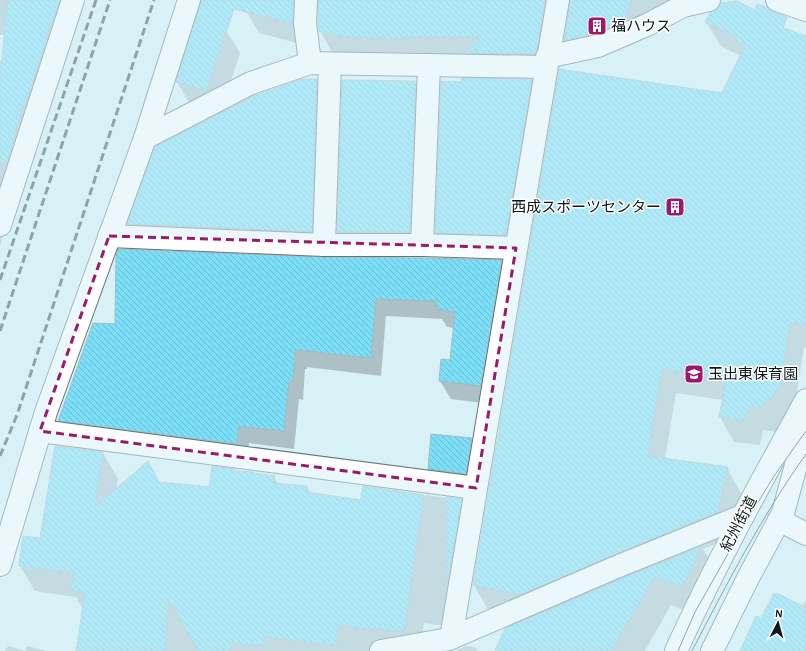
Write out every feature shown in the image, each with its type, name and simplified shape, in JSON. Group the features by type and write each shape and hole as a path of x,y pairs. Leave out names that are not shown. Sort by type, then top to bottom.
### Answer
{"street":[{"path":"0,225 4,195 73,0"},
{"path":"0,565 46,412 145,138 189,0"},
{"path":"306,0 305,23 320,64 324,245"},
{"path":"451,638 546,62 558,0"},
{"path":"145,138 251,83 320,64 429,65 546,62 598,46 649,24 683,6 709,0"},
{"path":"777,0 806,10"},
{"path":"422,245 429,65"},
{"path":"110,236 324,245 422,245 516,248"},
{"name":"紀州街道","path":"676,651 742,516 806,400"},
{"path":"712,651 748,578 783,513 806,419"},
{"path":"40,431 476,488"},
{"path":"381,651 451,638 614,568 742,516"},
{"path":"779,520 806,534"}],"highlighted area":[{"path":"109,236 516,248 476,488 40,431"}],"building":[{"path":"8,0 60,0 54,19 49,23 48,37 25,106 23,106 7,163 0,162 0,67"},
{"path":"201,0 293,0 293,24 234,9 207,91 176,82"},
{"path":"318,0 545,0 537,50 535,54 464,53 479,37 405,37 405,39 343,37 319,31"},
{"path":"570,0 632,0 624,21 594,34 564,41"},
{"path":"737,1 755,10 757,4 767,7 773,12 787,17 783,28 806,36 806,326 790,323 781,385 770,400 767,398 762,408 749,406 746,421 719,417 727,378 662,369 648,456 728,467 718,512 520,595 473,585 559,69 722,93 745,45 735,41 737,37 705,22 710,13 717,9 721,3"},
{"path":"461,78 532,79 506,235 435,233 441,81 461,82"},
{"path":"302,79 317,79 312,232 127,224 154,149 158,145 256,95"},
{"path":"342,80 416,81 410,232 337,232"},
{"path":"118,249 323,257 502,260 481,386 439,381 441,359 450,360 455,312 436,309 437,301 376,299 371,358 297,350 297,352 295,352 293,382 289,382 284,431 239,426 237,444 58,421 93,323 115,324 116,254"},
{"path":"431,434 472,438 466,474 428,469"},
{"path":"55,446 103,452 95,507 148,461 159,482 209,487 212,466 235,469 234,471 253,472 275,476 274,483 307,486 307,492 361,500 363,486 424,495 404,632 373,628 373,630 339,625 337,646 264,637 263,646 231,643 231,651 198,651 169,599 165,651 76,651 85,592 71,590 74,573 19,566 23,536 40,538"},
{"path":"446,497 462,499 448,580 446,580"},
{"path":"702,546 683,587 655,577 611,651 495,651 505,628"},
{"path":"774,593 779,594 806,608 806,651 740,651 756,616 761,618"}],"tram line":[{"path":"678,651 695,612 746,522 774,476 806,431"},
{"path":"692,651 760,526 806,454"}],"railway":[{"path":"0,280 96,0"},
{"path":"0,331 110,0"},
{"path":"0,456 17,415 154,0"}],"place":[{"name":"福ハウス","path":"597,26"},
{"name":"西成スポーツセンター","path":"675,207"},
{"name":"玉出東保育園","path":"694,374"}]}
